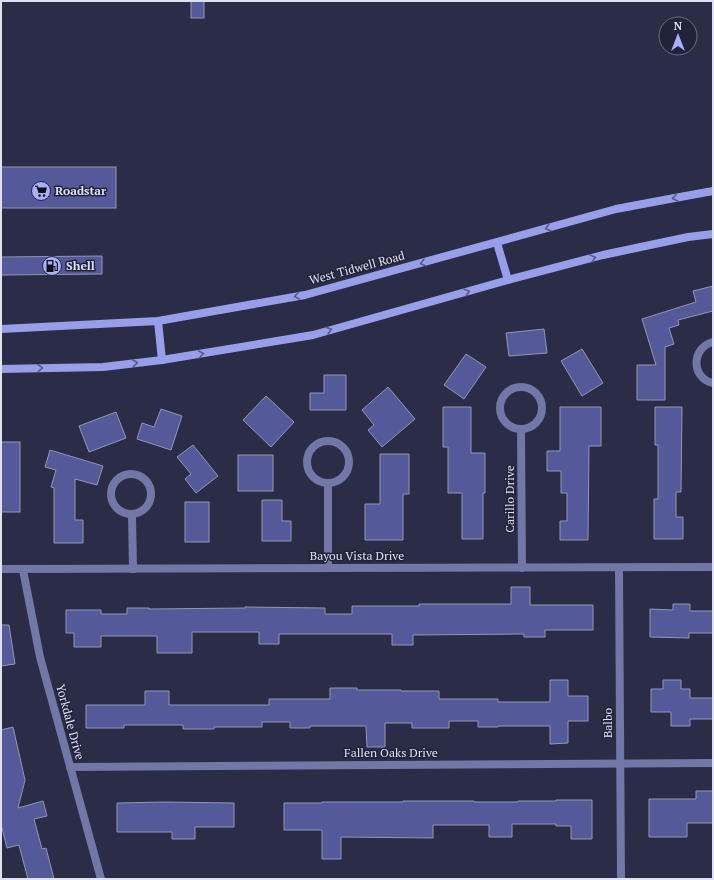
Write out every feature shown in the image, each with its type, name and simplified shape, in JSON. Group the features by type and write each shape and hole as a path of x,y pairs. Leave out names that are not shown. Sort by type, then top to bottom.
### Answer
{"main road":[{"name":"West Tidwell Road","path":"1,329 158,321 305,295 616,209 713,192"},
{"path":"1,369 103,366 162,360 313,335 603,255 713,234"},
{"path":"497,243 508,280"},
{"path":"158,321 162,360"}],"street":[{"path":"713,342 702,348 697,355 696,363 702,378 713,383"},
{"path":"521,387 529,389 535,393 540,400 542,408 536,423 521,429 513,428 506,423 500,408 501,400 506,393 512,389 521,387"},
{"name":"Carillo Drive","path":"521,429 522,568"},
{"path":"328,441 336,442 343,447 349,462 343,477 328,483 313,477 308,470 307,462 308,454 313,447 320,442 328,441"},
{"path":"131,473 146,479 152,494 150,502 146,508 139,513 132,514 124,513 117,509 112,502 110,494 112,486 116,480 123,475 131,473"},
{"path":"328,483 328,568"},
{"path":"132,514 133,569"},
{"name":"Bayou Vista Drive","path":"1,569 713,567"},
{"name":"Balbo","path":"619,568 621,879"},
{"name":"Yorkdale Drive","path":"23,570 40,657 101,879"},
{"name":"Fallen Oaks Drive","path":"70,767 713,763"}],"building":[{"path":"191,1 204,1 204,18 191,18"},
{"path":"1,167 116,167 116,208 1,208"},
{"name":"Shell","path":"102,256 102,274 1,275 1,257"},
{"path":"713,286 713,311 678,320 679,325 669,328 674,344 665,347 665,400 637,400 637,365 656,365 642,319 696,302 693,291"},
{"path":"544,329 547,353 509,356 506,333"},
{"path":"582,349 603,383 582,396 561,361"},
{"path":"466,354 486,367 464,399 444,385"},
{"path":"324,375 346,375 346,410 310,410 310,393 324,393"},
{"path":"388,387 415,419 382,447 368,430 374,425 362,410"},
{"path":"266,396 294,422 271,447 243,420"},
{"path":"443,407 471,407 471,453 485,453 483,539 462,539 462,493 448,493 448,447 443,447"},
{"path":"560,407 601,407 601,446 589,446 588,540 560,540 560,521 567,521 567,493 561,493 561,471 547,471 547,451 560,451"},
{"path":"655,407 682,407 681,492 676,492 676,517 683,517 683,539 654,539 654,499 658,499 658,445 655,445"},
{"path":"161,409 182,416 171,450 137,439 142,423 154,427"},
{"path":"116,412 126,438 89,452 79,426"},
{"path":"1,442 20,442 20,512 1,512"},
{"path":"193,445 218,476 196,493 185,479 191,474 177,457"},
{"path":"50,450 103,466 97,485 75,479 75,520 83,520 83,543 54,543 54,488 51,487 56,470 45,467"},
{"path":"380,454 409,454 409,494 403,494 403,540 365,540 365,504 380,504"},
{"path":"238,455 273,455 273,491 238,491"},
{"path":"262,500 282,500 282,521 291,521 291,541 262,541"},
{"path":"185,502 209,502 209,542 185,542"},
{"path":"511,587 530,587 530,605 593,605 593,630 545,630 545,637 524,637 524,634 413,635 413,645 392,645 392,634 279,634 279,644 259,644 259,632 192,632 192,653 157,653 157,636 101,636 101,647 74,647 74,633 66,633 66,610 101,610 101,614 127,614 127,608 325,608 325,614 352,614 352,606 511,604"},
{"path":"673,604 690,604 690,611 713,611 713,633 689,633 689,638 650,637 650,609 673,610"},
{"path":"1,625 9,625 15,664 1,666"},
{"path":"550,680 568,680 568,696 588,696 588,721 568,721 568,743 550,744 550,726 478,727 478,721 449,721 449,728 412,728 412,723 385,723 385,747 367,747 366,726 310,726 310,728 290,728 290,722 262,722 262,727 214,727 214,729 183,729 183,725 124,725 124,728 86,728 86,705 145,705 145,691 169,691 169,705 269,705 269,699 330,699 330,688 357,688 357,690 439,691 439,699 498,699 498,702 550,702"},
{"path":"663,680 681,680 681,689 690,689 690,698 713,698 713,719 690,719 690,726 671,726 671,712 651,712 651,689 663,689"},
{"path":"13,727 25,780 18,808 43,801 47,816 34,819 42,849 46,848 54,879 28,879 19,845 7,848 1,824 1,730"},
{"path":"696,791 713,791 713,823 687,823 687,837 649,837 649,799 696,799"},
{"path":"592,800 592,839 571,839 571,826 556,826 556,824 512,824 512,837 489,837 489,825 433,825 433,838 341,837 341,859 322,859 322,830 284,830 284,803 403,801 518,802"},
{"path":"117,803 234,803 234,827 195,827 195,839 172,839 172,832 117,832"}],"place":[{"name":"Roadstar","path":"41,191"},
{"name":"Shell","path":"52,266"}]}
